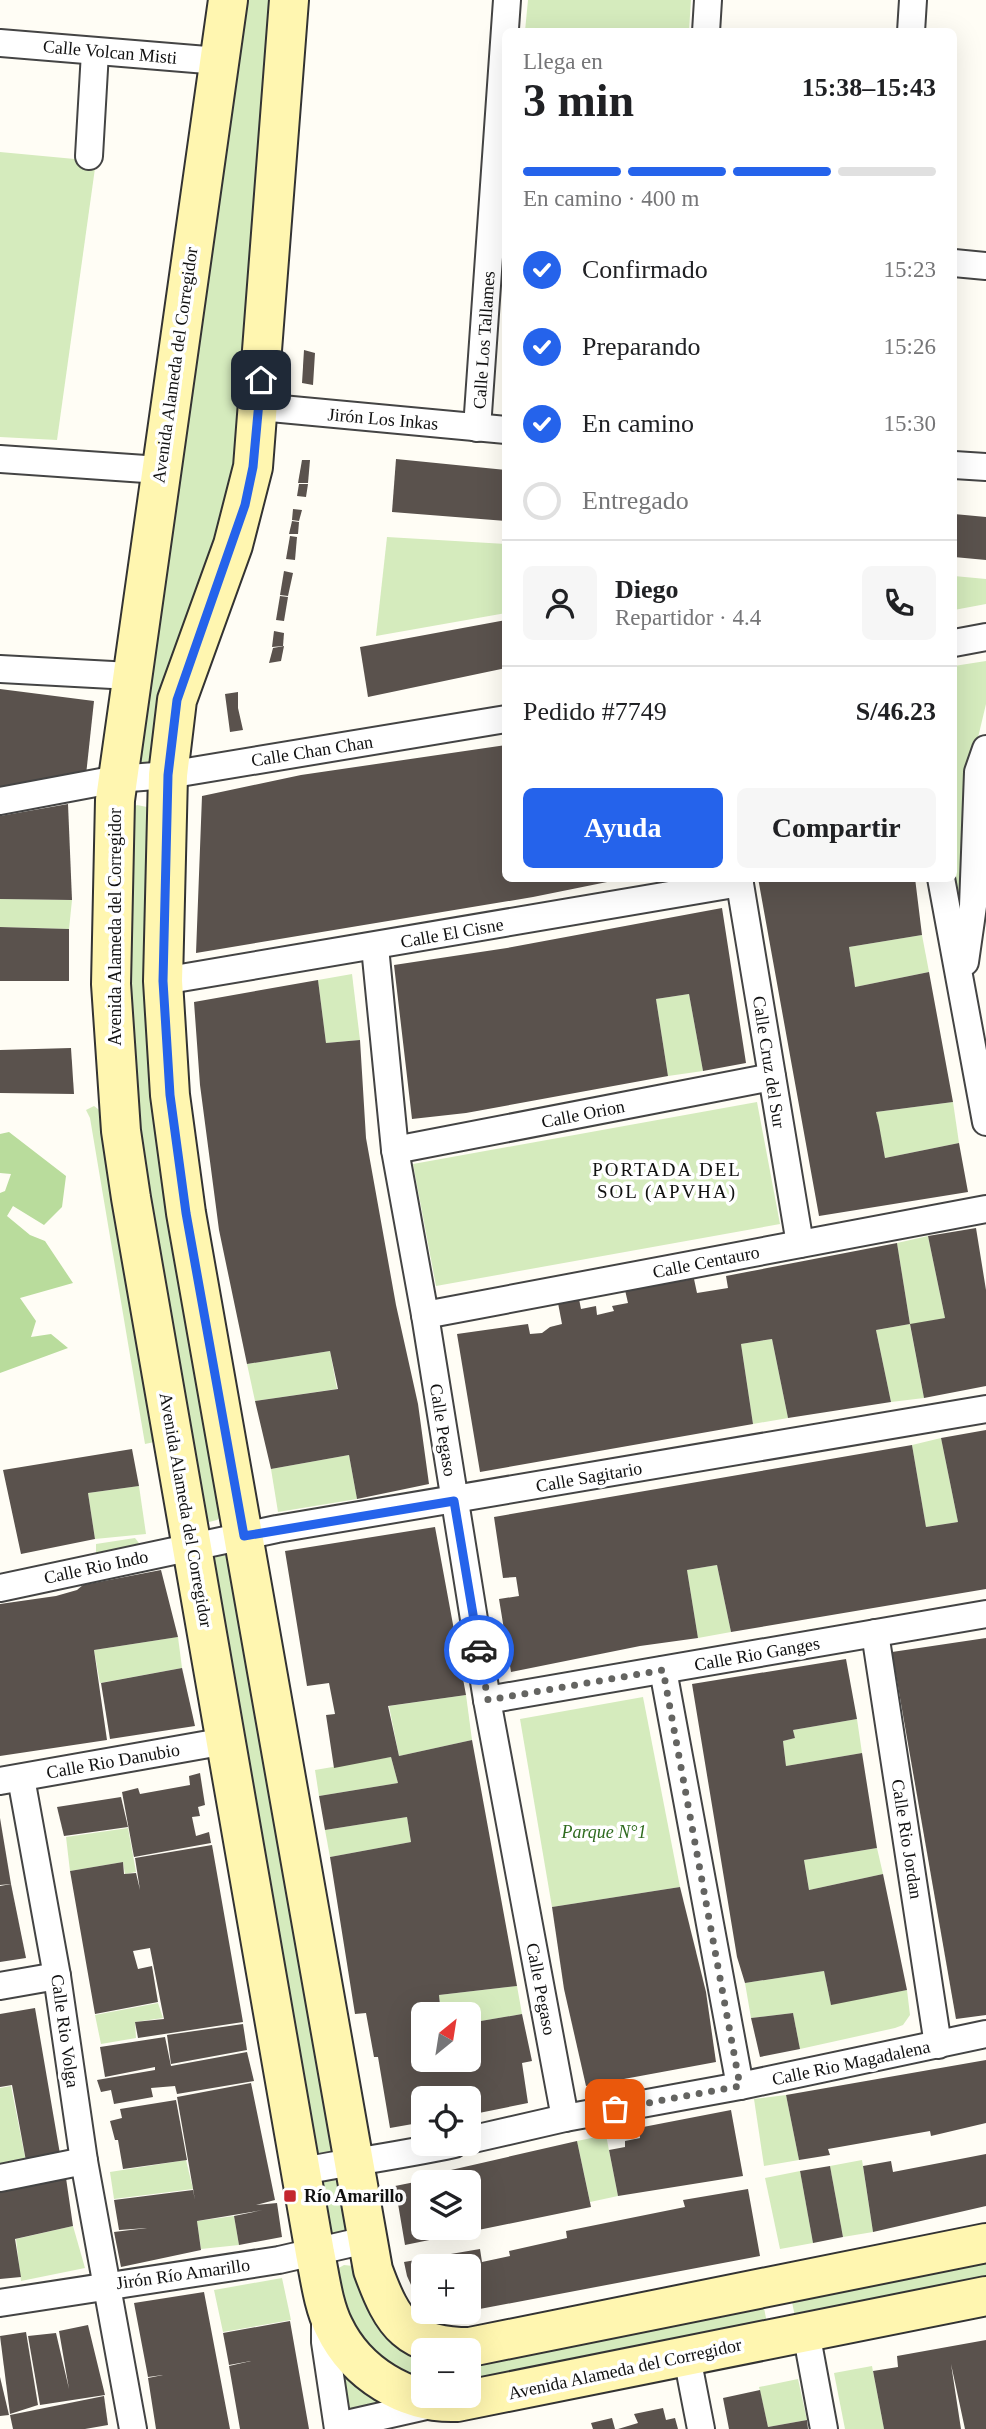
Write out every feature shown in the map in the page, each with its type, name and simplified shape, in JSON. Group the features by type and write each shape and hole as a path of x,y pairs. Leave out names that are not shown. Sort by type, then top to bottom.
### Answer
{"main road":[{"name":"Avenida Alameda del Corregidor","path":"228,0 117,779 111,984 121,1131 324,2298 334,2327 367,2370 392,2387 411,2393"},
{"path":"289,0 260,407 245,505 177,700 168,775 163,981 170,1095 186,1213 373,2270 396,2321 411,2335 447,2347 493,2342 986,2243"},
{"name":"Avenida Alameda del Corregidor","path":"481,2397 522,2391 986,2296"}],"street":[{"name":"Calle Los Tallames","path":"505,28 507,0"},
{"path":"706,28 708,0"},
{"path":"911,28 913,0"},
{"name":"Calle Volcan Misti","path":"0,43 219,61"},
{"path":"89,156 95,52"},
{"name":"Calle Los Tallames","path":"477,428 502,71"},
{"path":"957,263 986,266"},
{"name":"Jirón Los Inkas","path":"260,407 502,430"},
{"path":"0,459 160,470"},
{"path":"957,465 986,467"},
{"path":"957,642 986,637"},
{"path":"0,669 131,677"},
{"name":"Calle Chan Chan","path":"0,801 117,779 168,775 502,720"},
{"path":"962,984 973,906 978,772 986,749"},
{"name":"Calle El Cisne","path":"163,981 375,947 734,882"},
{"name":"Calle Cruz del Sur","path":"740,882 800,1244"},
{"path":"943,882 986,1122"},
{"name":"Calle Pegaso","path":"375,947 395,1150 488,1700 565,2118"},
{"name":"Calle Orion","path":"395,1150 772,1077"},
{"name":"Calle Centauro","path":"425,1315 986,1209"},
{"name":"Calle Sagitario","path":"192,1547 986,1409"},
{"name":"Calle Rio Indo","path":"0,1588 192,1547"},
{"name":"Calle Rio Ganges","path":"488,1700 986,1614"},
{"name":"Calle Rio Jordan","path":"875,1633 938,2045"},
{"path":"663,1670 740,2086"},
{"name":"Calle Rio Danubio","path":"11,1779 226,1741"},
{"name":"Calle Rio Volga","path":"11,1779 57,1976 84,2161 134,2429"},
{"path":"0,1986 57,1976"},
{"name":"Calle Rio Magadalena","path":"481,2137 565,2118 740,2086 986,2035"},
{"path":"301,2171 411,2154"},
{"path":"0,2178 84,2161"},
{"name":"Jirón Río Amarillo","path":"0,2304 315,2253 366,2240"},
{"path":"324,2298 325,2342 338,2428 420,2408"},
{"path":"806,2332 824,2429"},
{"path":"687,2357 701,2429"}],"green space":[{"path":"240,0 276,0 244,444 154,763 145,765 137,762"},
{"path":"528,0 691,0 689,28 525,28"},
{"path":"0,152 96,161 57,440 0,437"},
{"path":"387,537 502,544 502,614 376,636"},
{"path":"957,576 986,579 986,604 957,609"},
{"path":"986,661 986,704 966,788 960,928 954,882 957,882 957,666"},
{"path":"137,805 147,807 152,815 223,1515 209,1522 203,1517 134,1143 124,1009 129,810"},
{"path":"0,899 72,900 69,929 0,927"},
{"path":"922,935 929,972 855,987 849,947"},
{"path":"352,974 360,1040 326,1043 318,980"},
{"path":"689,994 703,1071 668,1076 656,999"},
{"path":"757,1102 780,1224 436,1286 413,1164"},
{"path":"953,1102 959,1143 885,1158 876,1112"},
{"path":"94,1106 106,1115 159,1441 145,1444 90,1118 86,1110"},
{"path":"9,1132 66,1176 62,1207 44,1225 13,1206 7,1216 30,1235 45,1241 73,1283 20,1298 36,1321 31,1337 51,1334 68,1348 0,1373 0,1193 5,1191 11,1174 0,1173 0,1134"},
{"path":"928,1236 945,1318 910,1325 924,1398 891,1402 876,1330 910,1324 897,1243"},
{"path":"772,1339 788,1418 753,1424 741,1344"},
{"path":"330,1351 337,1389 255,1401 247,1364"},
{"path":"941,1438 958,1522 926,1527 912,1445"},
{"path":"349,1455 357,1499 278,1512 271,1469"},
{"path":"139,1486 146,1534 95,1539 88,1493"},
{"path":"135,1538 142,1547 96,1556 96,1544"},
{"path":"224,1555 232,1559 335,2146 329,2152 320,2153 312,2149 208,1563 214,1556"},
{"path":"717,1565 731,1632 698,1638 687,1570"},
{"path":"178,1637 182,1668 100,1683 94,1650"},
{"path":"466,1695 472,1740 399,1756 389,1706"},
{"name":"Parque N°1","path":"643,1697 680,1887 552,1907 520,1719"},
{"path":"857,1719 862,1753 786,1766 783,1741 795,1738 793,1730"},
{"path":"391,1757 398,1783 319,1796 315,1770"},
{"path":"407,1817 411,1842 330,1857 325,1830"},
{"path":"128,1828 136,1872 125,1874 123,1862 70,1871 66,1837"},
{"path":"877,1848 883,1874 809,1890 804,1860"},
{"path":"824,1971 831,2004 907,1990 910,2015 903,2025 895,2028 800,2049 793,2013 751,2018 745,1983"},
{"path":"517,1986 522,2014 481,2021 481,2002 440,2002 439,1995"},
{"path":"158,2003 163,2018 135,2022 136,2038 101,2044 95,2015"},
{"path":"11,2086 26,2162 0,2166 0,2088"},
{"path":"786,2095 799,2160 764,2166 754,2099"},
{"path":"606,2135 618,2196 590,2202 577,2141"},
{"path":"186,2160 193,2189 114,2199 110,2172"},
{"path":"862,2160 873,2232 843,2237 830,2166"},
{"path":"800,2171 813,2243 780,2249 765,2178"},
{"path":"331,2179 339,2182 348,2228 336,2234 330,2233 318,2184"},
{"path":"234,2216 239,2245 201,2249 197,2221"},
{"path":"73,2226 85,2268 21,2281 16,2239"},
{"path":"986,2256 986,2283 796,2322 791,2297"},
{"path":"344,2265 353,2266 411,2341 411,2382 403,2379 342,2318 337,2269"},
{"path":"282,2278 291,2320 223,2332 214,2290"},
{"path":"763,2303 768,2328 481,2387 481,2359"},
{"path":"340,2354 396,2399 348,2409"},
{"path":"872,2366 884,2429 845,2429 834,2373"},
{"path":"798,2379 807,2420 768,2427 759,2387"}],"building":[{"path":"304,350 315,353 313,385 302,383"},
{"path":"396,459 502,470 502,521 392,512"},
{"path":"302,460 310,460 308,483 298,483"},
{"path":"299,484 308,484 306,497 297,496"},
{"path":"293,509 302,510 299,521 292,520"},
{"path":"957,514 986,517 986,560 957,557"},
{"path":"292,521 299,522 298,534 289,534"},
{"path":"290,536 297,537 295,560 286,559"},
{"path":"284,571 293,573 288,596 280,595"},
{"path":"280,596 288,597 284,621 276,620"},
{"path":"502,621 502,669 368,697 360,647"},
{"path":"274,631 284,633 283,646 272,647"},
{"path":"284,646 281,661 269,663 273,648"},
{"path":"0,689 94,701 86,775 0,791"},
{"path":"238,692 243,730 230,732 225,694"},
{"path":"502,746 502,882 607,882 533,897 196,953 202,796 301,775"},
{"path":"68,804 72,900 0,899 0,816"},
{"path":"759,882 915,882 922,935 849,947 855,987 929,972 953,1102 876,1112 885,1158 959,1143 968,1192 819,1216"},
{"path":"722,908 746,1063 703,1071 689,994 656,999 668,1076 466,1113 412,1119 394,965 507,948"},
{"path":"0,927 69,929 69,981 0,981"},
{"path":"318,980 326,1043 360,1040 366,1138 396,1305 418,1404 429,1484 357,1499 349,1455 271,1469 255,1401 338,1389 330,1351 247,1364 219,1230 200,1085 194,1002"},
{"path":"71,1048 74,1094 0,1093 0,1050"},
{"path":"976,1228 986,1290 986,1386 924,1398 910,1324 945,1318 928,1236"},
{"path":"897,1243 910,1324 876,1330 891,1402 788,1418 772,1339 741,1344 753,1424 480,1472 457,1334 528,1324 530,1334 542,1333 550,1327 562,1324 558,1303 579,1299 581,1309 596,1306 597,1315 614,1311 612,1306 628,1303 625,1290 694,1279 697,1293 728,1288 726,1276"},
{"path":"986,1430 986,1589 731,1632 717,1565 687,1570 698,1638 640,1646 511,1672 499,1599 519,1596 516,1577 503,1578 494,1517 912,1445 926,1527 958,1522 941,1438"},
{"path":"132,1449 139,1486 88,1493 95,1539 21,1554 3,1470"},
{"path":"435,1527 466,1695 388,1706 399,1756 472,1740 517,1986 439,1995 440,2002 411,2002 411,2072 481,2072 481,2021 522,2014 532,2061 522,2063 528,2103 481,2113 481,2086 411,2086 411,2124 390,2128 378,2057 374,2057 366,2013 355,2014 330,1857 411,1842 407,1817 325,1830 319,1796 398,1783 391,1757 334,1768 326,1715 335,1714 329,1683 307,1686 285,1551"},
{"path":"161,1570 178,1637 94,1650 107,1740 0,1756 0,1604 56,1596 77,1590 83,1585"},
{"path":"986,1638 986,2015 956,2019 892,1652"},
{"path":"846,1659 857,1719 793,1730 795,1738 783,1741 786,1766 862,1753 877,1848 804,1860 809,1890 883,1874 907,1990 831,2005 824,1971 745,1983 737,1957 692,1684"},
{"path":"182,1668 195,1726 110,1739 101,1683"},
{"path":"200,1773 205,1805 198,1807 200,1816 192,1817 196,1836 209,1832 211,1843 134,1857 122,1792 138,1788 140,1794 190,1785 189,1776"},
{"path":"121,1797 128,1827 64,1836 57,1807"},
{"path":"0,1818 11,1884 0,1885"},
{"path":"212,1845 243,2022 138,2038 135,2022 164,2019 150,1948 133,1951 138,1969 152,1966 158,2002 95,2014 70,1871 123,1862 124,1874 136,1873 140,1890 135,1858"},
{"path":"11,1884 26,1958 0,1962 0,1886"},
{"path":"680,1887 706,1992 716,2062 586,2086 564,1989 552,1907"},
{"path":"35,2008 60,2154 26,2161 12,2085 0,2087 0,2014"},
{"path":"793,2013 800,2049 760,2057 751,2018"},
{"path":"243,2024 247,2050 171,2064 167,2035"},
{"path":"165,2037 171,2066 247,2052 254,2081 177,2094 175,2086 151,2088 153,2097 114,2104 111,2090 101,2092 97,2080 155,2070 155,2067 105,2077 100,2047"},
{"path":"986,2060 986,2123 931,2136 930,2131 828,2149 830,2155 799,2160 786,2095"},
{"path":"251,2083 275,2200 256,2205 277,2203 282,2237 239,2245 234,2216 263,2210 197,2221 201,2250 121,2267 114,2232 147,2228 119,2230 114,2200 193,2190 195,2200 177,2097"},
{"path":"176,2100 187,2160 123,2169 118,2140 115,2140 110,2121 122,2118 120,2109"},
{"path":"731,2110 743,2176 618,2196 609,2150 625,2147 625,2141 640,2138 638,2128"},
{"path":"577,2141 591,2207 481,2229 481,2170 451,2170"},
{"path":"986,2154 986,2206 873,2232 863,2166 891,2161 893,2172"},
{"path":"830,2166 843,2237 813,2243 800,2171"},
{"path":"66,2178 73,2226 15,2239 21,2277 0,2279 0,2191"},
{"path":"411,2183 411,2240 429,2240 405,2245 395,2186"},
{"path":"748,2189 760,2256 481,2309 481,2256 482,2262 510,2256 509,2251 567,2238 566,2231 685,2207 683,2200"},
{"path":"480,2249 481,2254 451,2254"},
{"path":"411,2261 411,2285 407,2276 404,2262"},
{"path":"204,2292 230,2429 156,2429 148,2378 163,2375 148,2377 134,2303"},
{"path":"290,2321 309,2429 240,2429 229,2366 251,2361 229,2365 223,2333"},
{"path":"88,2325 105,2395 40,2405 28,2336 56,2333 69,2389 59,2331"},
{"path":"26,2332 38,2405 10,2414 0,2336"},
{"path":"986,2340 986,2429 965,2429 951,2364 961,2429 884,2429 873,2371 898,2367 897,2356"},
{"path":"0,2377 9,2415 0,2416"},
{"path":"760,2390 768,2427 807,2420 808,2429 729,2429 723,2398"},
{"path":"104,2396 108,2425 85,2429 13,2429 10,2415"},
{"path":"663,2408 666,2420 675,2418 678,2429 618,2429 638,2423 634,2414"},
{"path":"612,2418 615,2429 593,2429 591,2423"}],"way so far":[{"path":"479,1650 488,1700 663,1670 740,2086 615,2109"}],"place":[{"name":"Río Amarillo","path":"290,2196"}],"district":[{"name":"PORTADA DEL SOL (APVHA)","path":"667,1180"}],"route":[{"path":"261,380 253,467 245,505 177,700 168,775 163,981 170,1095 186,1213 244,1536 454,1501 479,1650"}]}
